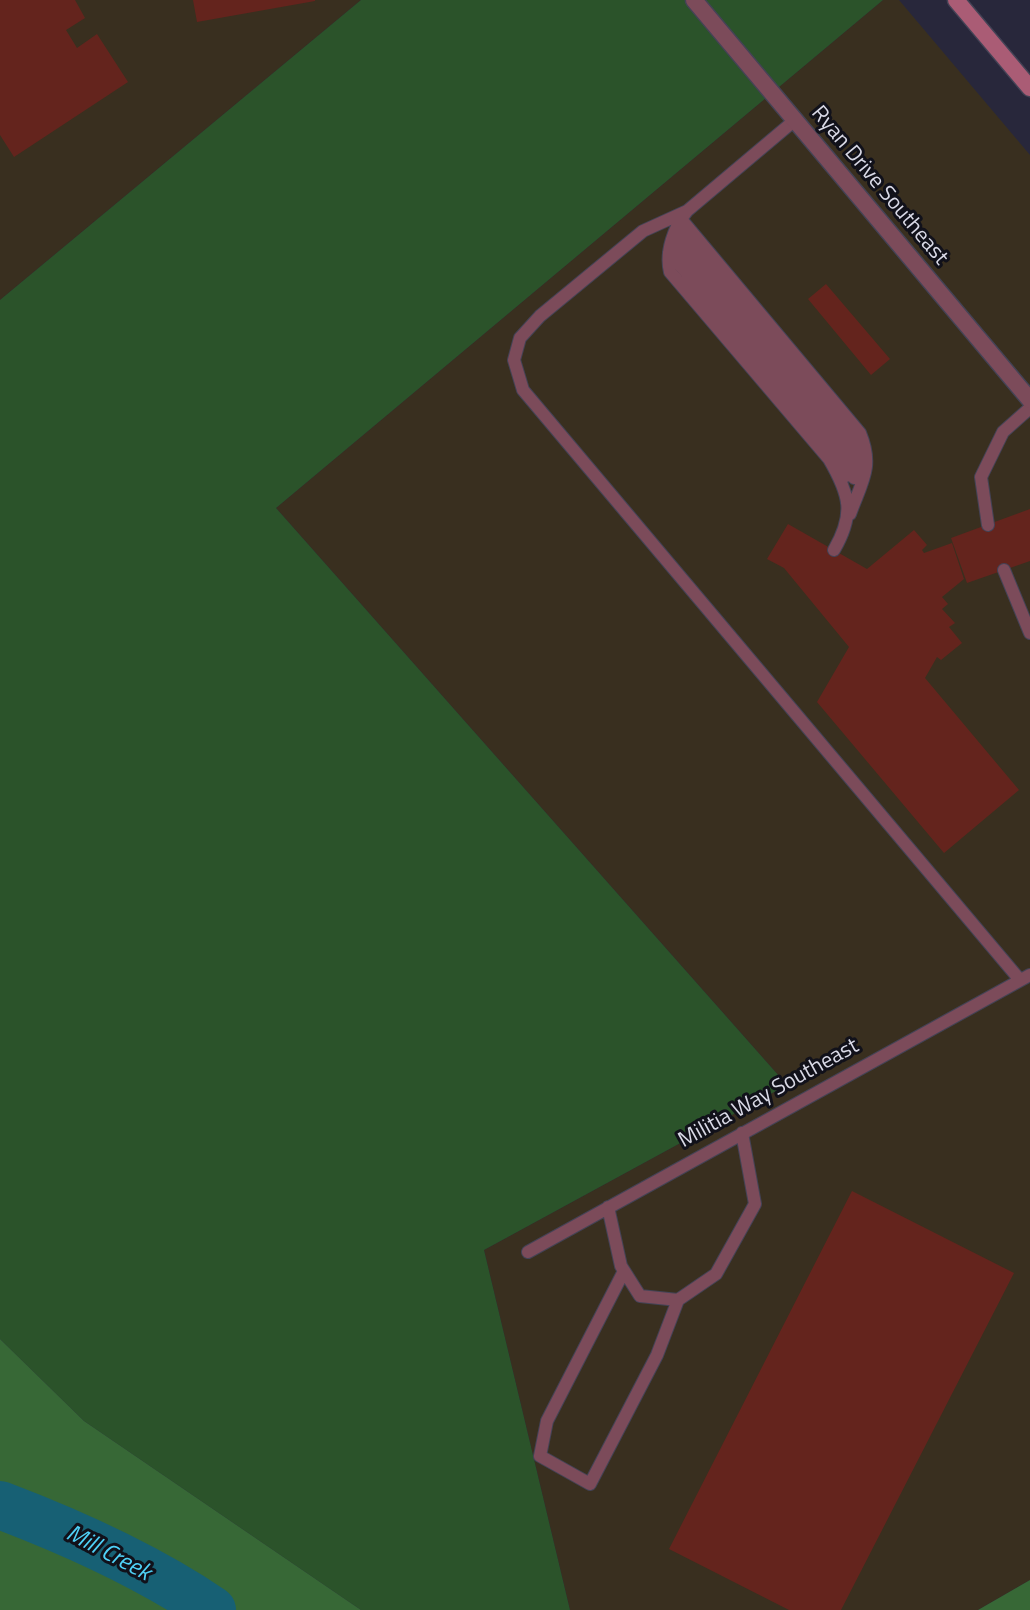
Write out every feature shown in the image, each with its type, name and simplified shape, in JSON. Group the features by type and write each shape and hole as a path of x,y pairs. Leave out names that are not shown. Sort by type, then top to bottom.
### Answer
{"main road":[{"path":"956,0 1030,88"}],"street":[{"name":"Ryan Drive Southeast","path":"694,0 1030,400"}],"lane":[{"path":"795,120 677,230 643,231 540,316 520,338 514,360 523,390 1025,978"},
{"path":"677,230 837,452 844,467 849,515"},
{"path":"677,230 852,440 859,461 860,476 845,531 834,550"},
{"path":"988,525 981,477 1003,432 1030,408"},
{"path":"1004,570 1030,633"},
{"name":"Militia Way Southeast","path":"528,1252 1025,978"},
{"path":"624,1271 547,1421 540,1456 590,1484 657,1355 678,1300 716,1274 755,1204 742,1133"},
{"path":"608,1207 624,1271 640,1296 678,1300"}],"shaded area":[{"path":"0,0 361,0 0,300"},
{"path":"883,0 899,0 1030,155 1030,1580 978,1610 570,1610 484,1250 787,1085 276,508"}],"green space":[{"path":"361,0 883,0 276,508 787,1085 484,1250 570,1610 361,1610 84,1421 0,1339 0,300"},
{"path":"0,1339 84,1421 361,1610 0,1610"},
{"path":"1030,1580 1030,1610 978,1610"}],"building":[{"path":"0,0 75,0 85,18 66,30 77,48 97,34 128,82 14,157 0,135"},
{"path":"193,0 315,0 315,1 197,22"},
{"path":"826,284 890,359 871,375 808,299"},
{"path":"1030,509 1030,561 967,583 951,538"},
{"path":"788,524 867,569 914,530 927,545 922,550 924,553 952,543 964,579 942,597 948,604 942,609 955,623 949,627 962,643 941,660 937,657 925,678 1019,790 944,853 817,702 849,647 784,568 767,559"},
{"path":"852,1191 1014,1273 841,1610 789,1610 669,1549"}],"waterway":[{"name":"Mill Creek","path":"0,1505 55,1527 136,1565 212,1610"}]}
